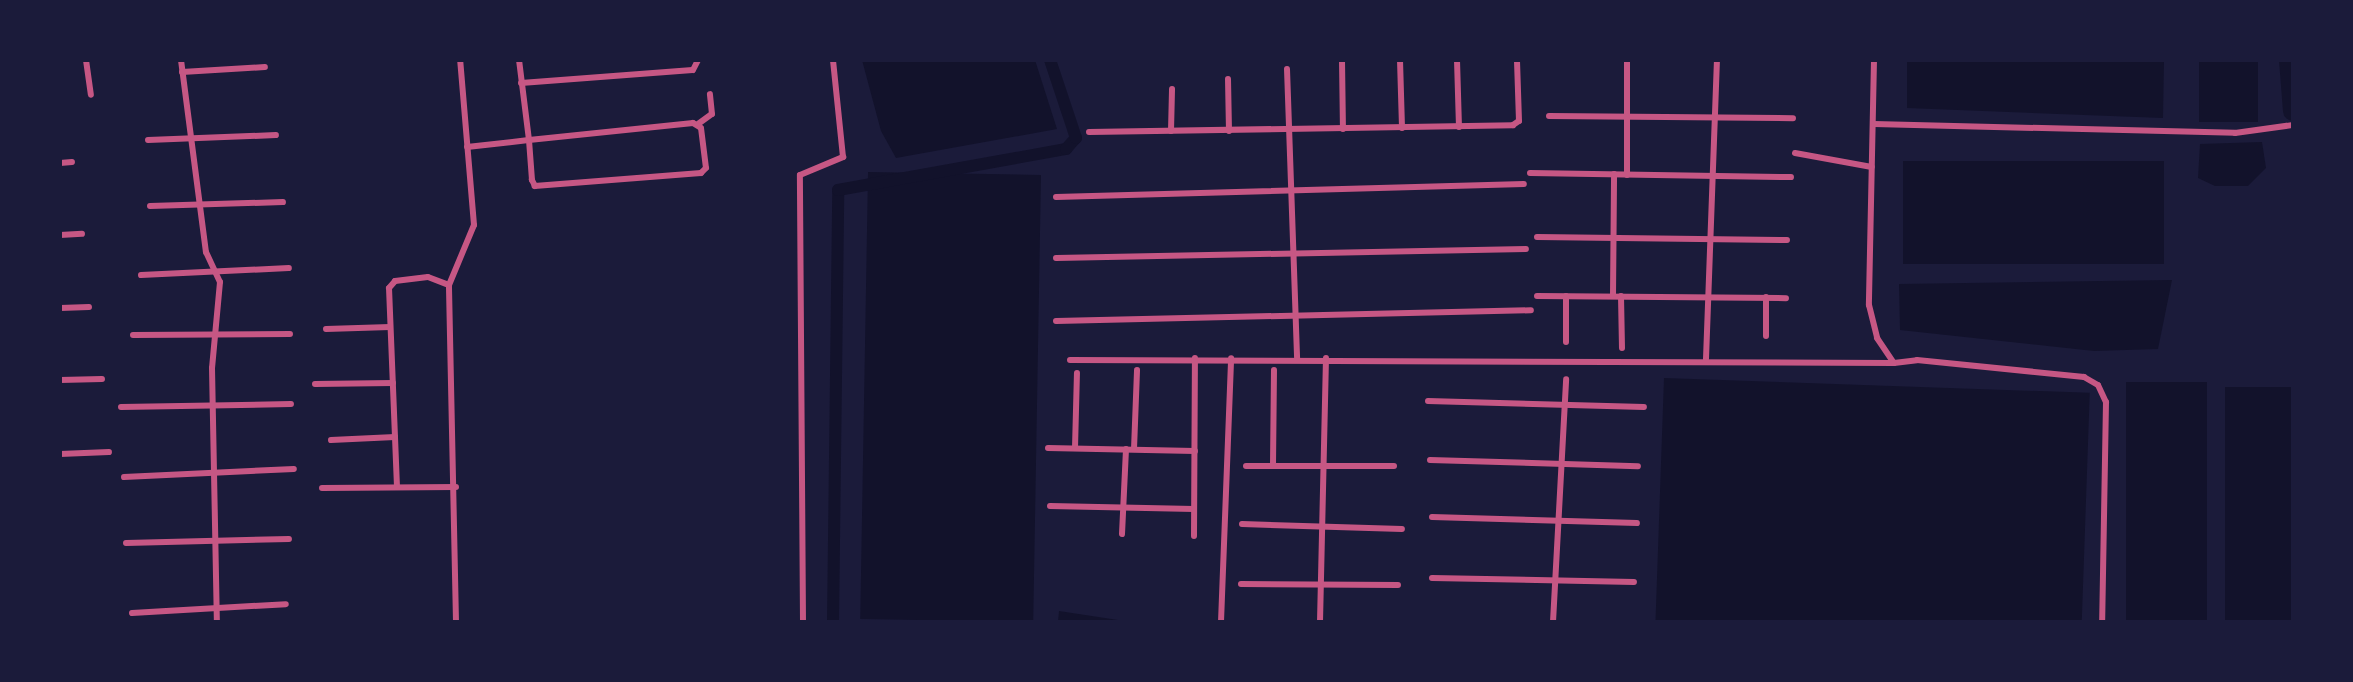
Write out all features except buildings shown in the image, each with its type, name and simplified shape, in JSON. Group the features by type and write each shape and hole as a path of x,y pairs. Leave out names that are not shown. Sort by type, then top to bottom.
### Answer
{"street":[{"path":"86,60 91,95"},
{"path":"181,60 199,205 220,304 214,335 213,406 218,542 217,622"},
{"path":"456,622 456,487 449,285 474,225 460,60"},
{"path":"519,60 532,180 542,188 701,173 706,168 698,124"},
{"path":"521,83 693,70 698,60"},
{"path":"803,622 800,175 843,157 833,60"},
{"path":"1342,60 1343,129"},
{"path":"1400,60 1402,128"},
{"path":"1457,60 1459,127"},
{"path":"1089,132 1517,124 1517,60"},
{"path":"1627,60 1627,175"},
{"path":"1706,359 1717,60"},
{"path":"1874,60 1869,305 1877,338 1894,363"},
{"path":"182,72 265,67"},
{"path":"1287,69 1297,358"},
{"path":"1228,79 1229,131"},
{"path":"1171,131 1172,89"},
{"path":"467,147 698,124 712,114 710,94"},
{"path":"1549,116 1793,118"},
{"path":"1874,124 2235,133 2293,125"},
{"path":"148,140 276,135"},
{"path":"1795,153 1872,167"},
{"path":"60,163 72,162"},
{"path":"1530,173 1791,177"},
{"path":"1614,174 1614,237 1622,348"},
{"path":"1056,197 1524,184"},
{"path":"150,206 283,202"},
{"path":"60,235 82,234"},
{"path":"1537,237 1787,240"},
{"path":"1056,258 1293,251 1526,249"},
{"path":"141,275 214,269 289,268"},
{"path":"397,487 389,288 395,281 428,277 449,285"},
{"path":"1537,296 1786,298"},
{"path":"1566,296 1566,342"},
{"path":"1766,297 1766,336"},
{"path":"60,308 89,307"},
{"path":"1056,321 1531,310"},
{"path":"326,329 390,327"},
{"path":"133,335 290,334"},
{"path":"1194,536 1195,358"},
{"path":"1221,622 1231,358"},
{"path":"1320,622 1326,358"},
{"path":"1070,360 1706,359 1894,363 1917,360 2069,375 2098,385 2106,402 2102,622"},
{"path":"1122,534 1137,370"},
{"path":"1273,465 1274,370"},
{"path":"1075,448 1077,373"},
{"path":"60,380 102,379"},
{"path":"1553,622 1566,379"},
{"path":"315,384 393,383"},
{"path":"1428,401 1644,407"},
{"path":"121,407 291,404"},
{"path":"331,440 395,437"},
{"path":"1048,448 1195,451"},
{"path":"60,454 109,452"},
{"path":"1430,460 1638,466"},
{"path":"1246,466 1394,466"},
{"path":"124,477 294,469"},
{"path":"322,488 456,487"},
{"path":"1050,506 1194,509"},
{"path":"1432,517 1637,523"},
{"path":"1242,524 1402,529"},
{"path":"126,543 289,539"},
{"path":"1432,578 1634,582"},
{"path":"1241,584 1398,585"},
{"path":"132,613 286,604"}],"shaded area":[{"path":"862,60 1035,60 1057,129 896,158 881,131"},
{"path":"1907,60 2164,60 2163,118 1907,108"},
{"path":"2199,60 2258,60 2258,122 2199,122"},
{"path":"2262,142 2266,168 2248,186 2215,186 2198,178 2200,144"},
{"path":"1903,161 2164,161 2164,264 1903,264"},
{"path":"868,172 1041,175 1033,622 860,619"},
{"path":"2172,280 2158,349 2094,351 1900,330 1899,284"},
{"path":"1664,378 2090,393 2082,622 1655,622"},
{"path":"2126,382 2207,382 2207,622 2126,622"},
{"path":"2225,387 2291,387 2291,622 2225,622"},
{"path":"1059,611 1131,622 1058,622"}],"waterway":[{"path":"833,622 838,190 1066,149 1076,138 1050,60"},
{"path":"2289,60 2293,111"}]}
